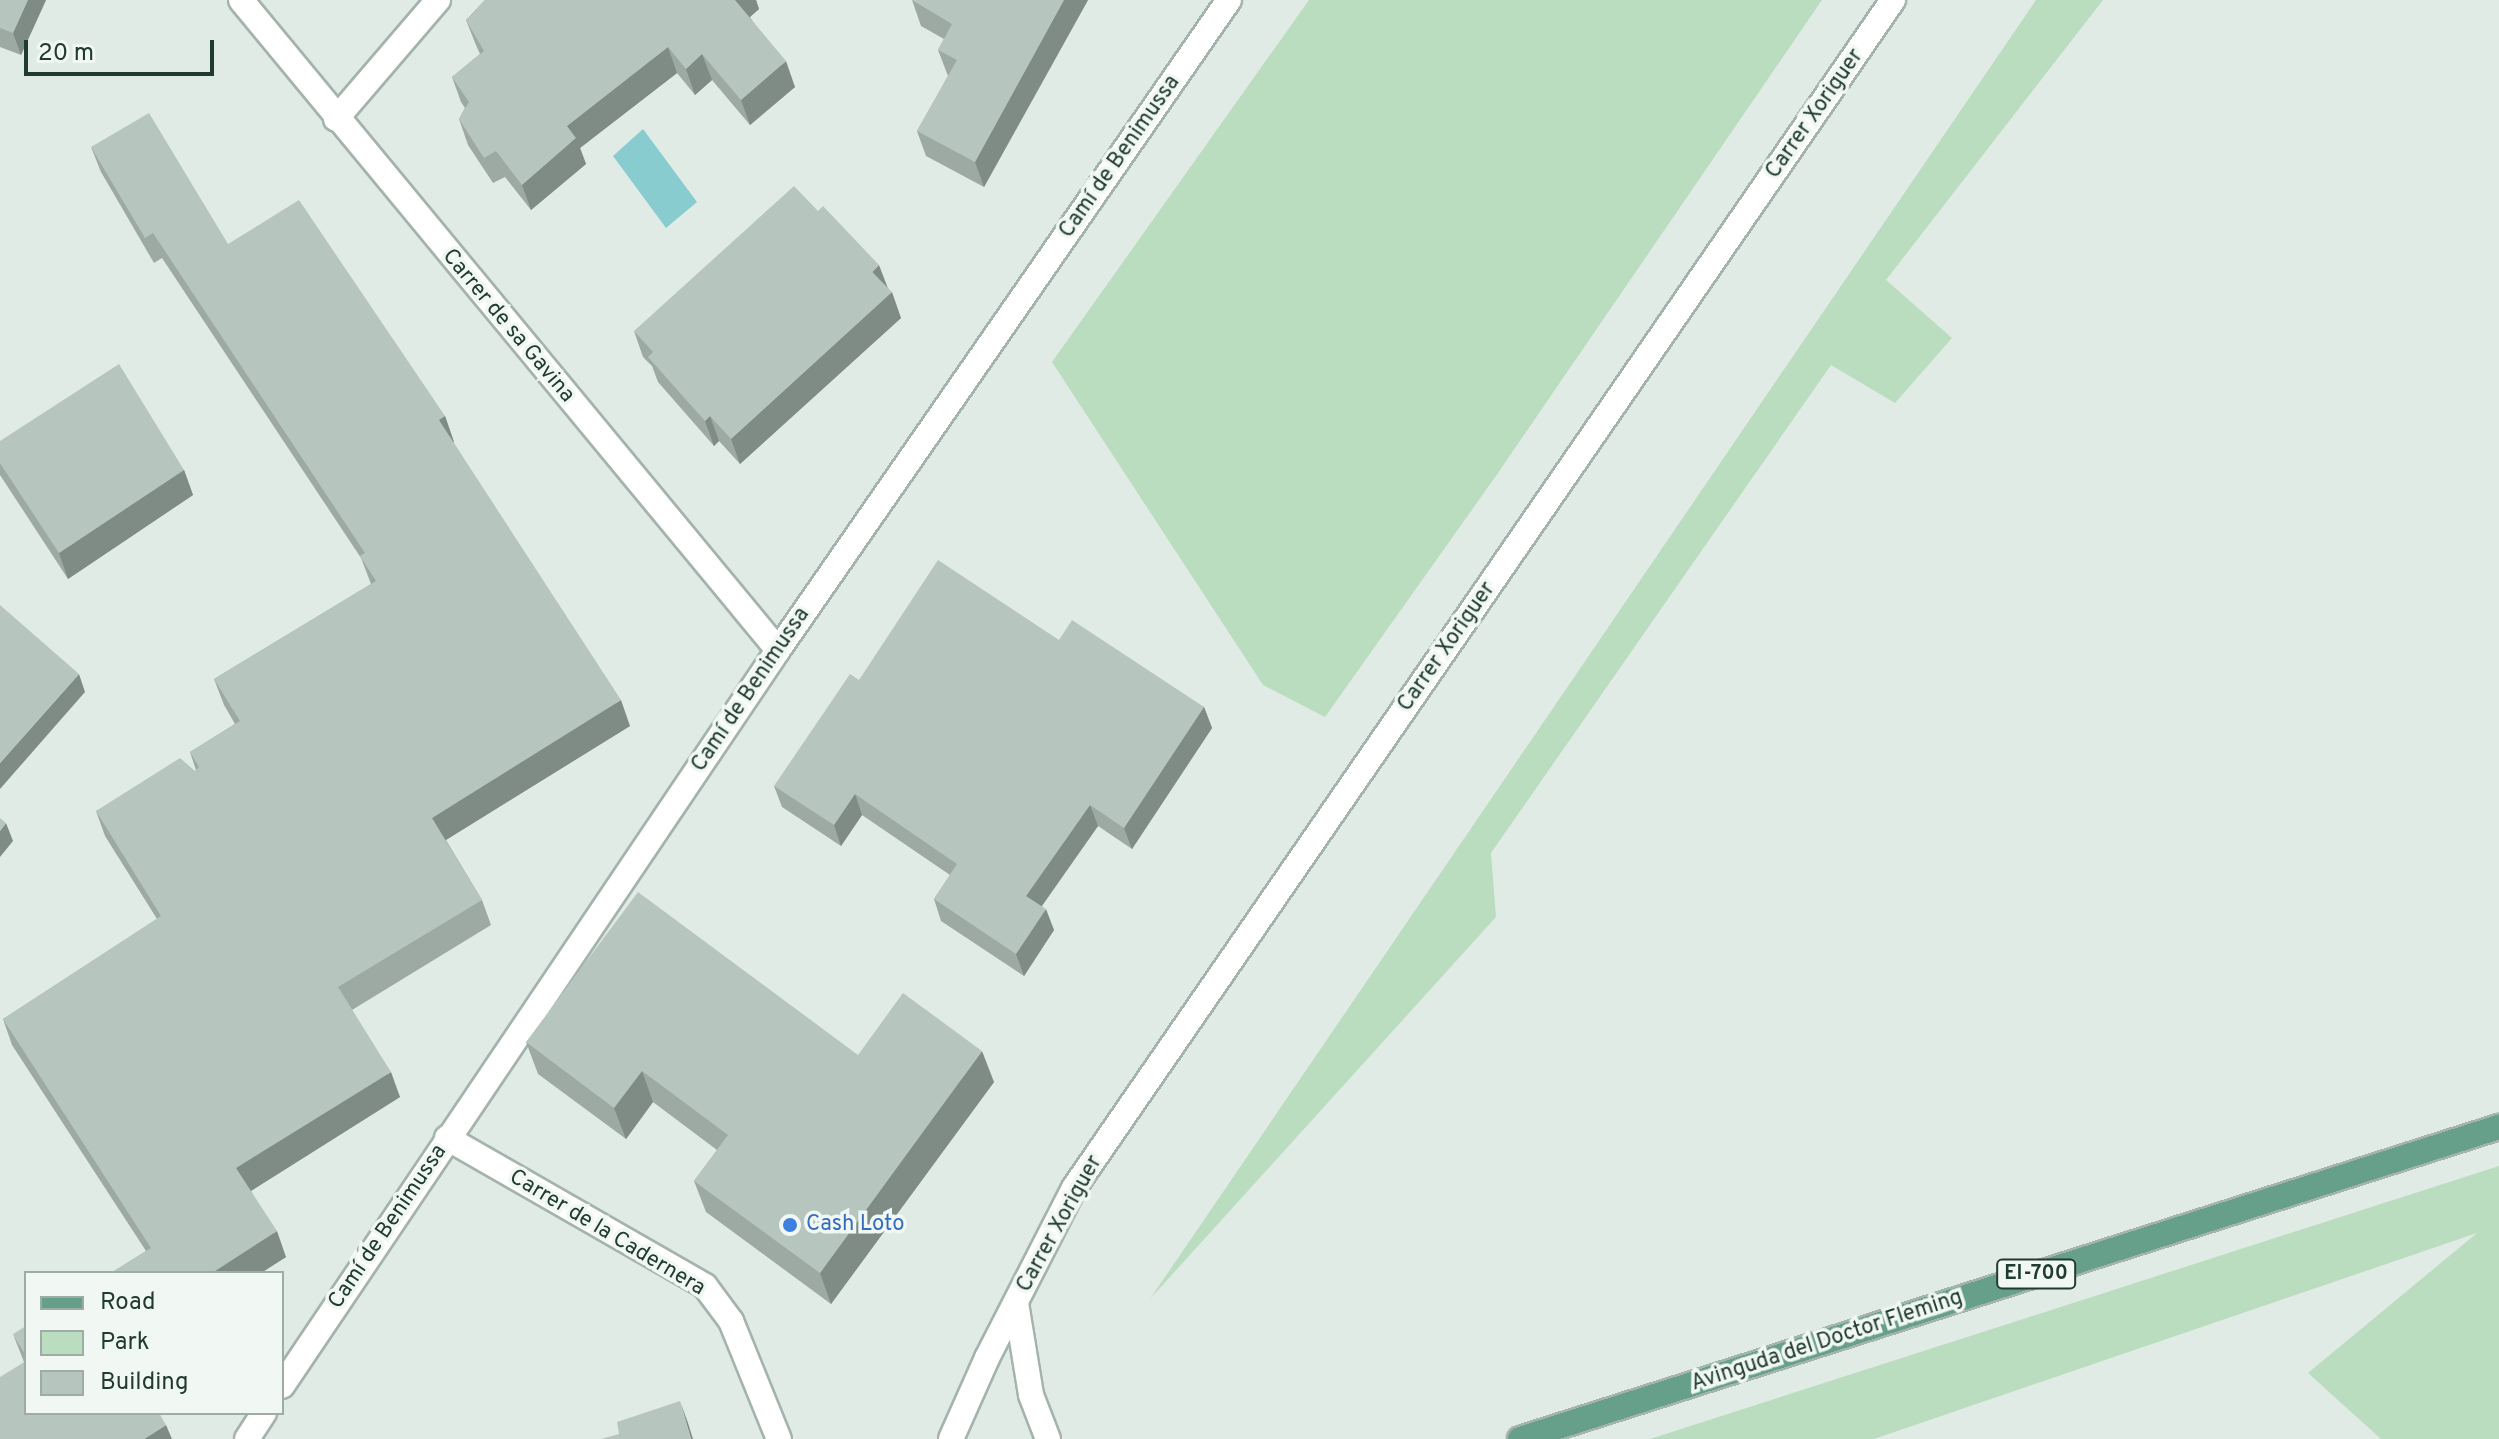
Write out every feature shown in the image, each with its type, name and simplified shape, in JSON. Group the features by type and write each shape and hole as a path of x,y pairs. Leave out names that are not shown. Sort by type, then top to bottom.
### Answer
{"main road":[{"name":"Avinguda del Doctor Fleming","path":"1520,1439 2499,1127"}],"street":[{"name":"Carrer de sa Gavina","path":"241,0 336,119 778,650"},
{"path":"336,119 438,0"},
{"name":"Camí de Benimussa","path":"284,1383 778,650 1229,0"},
{"name":"Carrer Xoriguer","path":"951,1439 987,1358 1074,1188 1893,0"},
{"name":"Carrer de la Cadernera","path":"447,1138 705,1286 731,1321 779,1439"},
{"name":"Carrer Xoriguer","path":"1016,1303 1031,1395 1048,1439"},
{"path":"247,1439 263,1415"}],"green space":[{"path":"1309,0 1822,0 1498,473 1325,717 1263,685 1052,362"},
{"path":"2036,0 2103,0 1886,280 1952,338 1895,403 1831,365 1491,853 1496,917 1150,1299"},
{"path":"2499,1166 2499,1439 2381,1439 2308,1373 2477,1233 1874,1439 1650,1439"}],"water":[{"path":"643,129 697,202 666,228 613,156"}],"building":[{"path":"0,0 28,0 13,33 0,28"},
{"path":"485,0 735,0 786,61 741,100 702,54 686,69 668,47 567,126 576,138 522,185 496,151 484,158 459,119 469,102 452,77 484,51 466,20"},
{"path":"912,0 1064,0 975,162 917,131 957,60 938,50 952,24"},
{"path":"149,113 228,244 299,200 445,416 439,420 621,700 432,818 482,900 338,987 391,1072 236,1168 277,1231 215,1271 114,1271 151,1248 3,1019 161,916 96,811 180,758 195,771 199,767 190,752 240,721 214,679 376,581 360,556 365,553 153,233 145,238 91,147"},
{"path":"794,186 818,211 823,206 879,265 872,272 892,292 731,439 710,416 705,421 648,357 653,352 634,331"},
{"path":"119,364 184,470 59,553 0,463 0,441"},
{"path":"938,560 1059,640 1072,620 1204,707 1124,828 1090,805 1026,896 1046,909 1016,954 934,899 957,864 855,794 834,825 774,786 850,674 859,680"},
{"path":"0,605 79,674 0,763"},
{"path":"638,892 858,1055 903,993 982,1051 820,1273 694,1181 728,1135 642,1071 614,1108 526,1042"},
{"path":"24,1327 24,1352 13,1334"},
{"path":"24,1362 24,1415 160,1415 166,1425 144,1439 0,1439 0,1377"},
{"path":"680,1401 691,1439 601,1439 619,1434 617,1422"}],"place":[{"name":"Cash Loto","path":"790,1225"}]}
